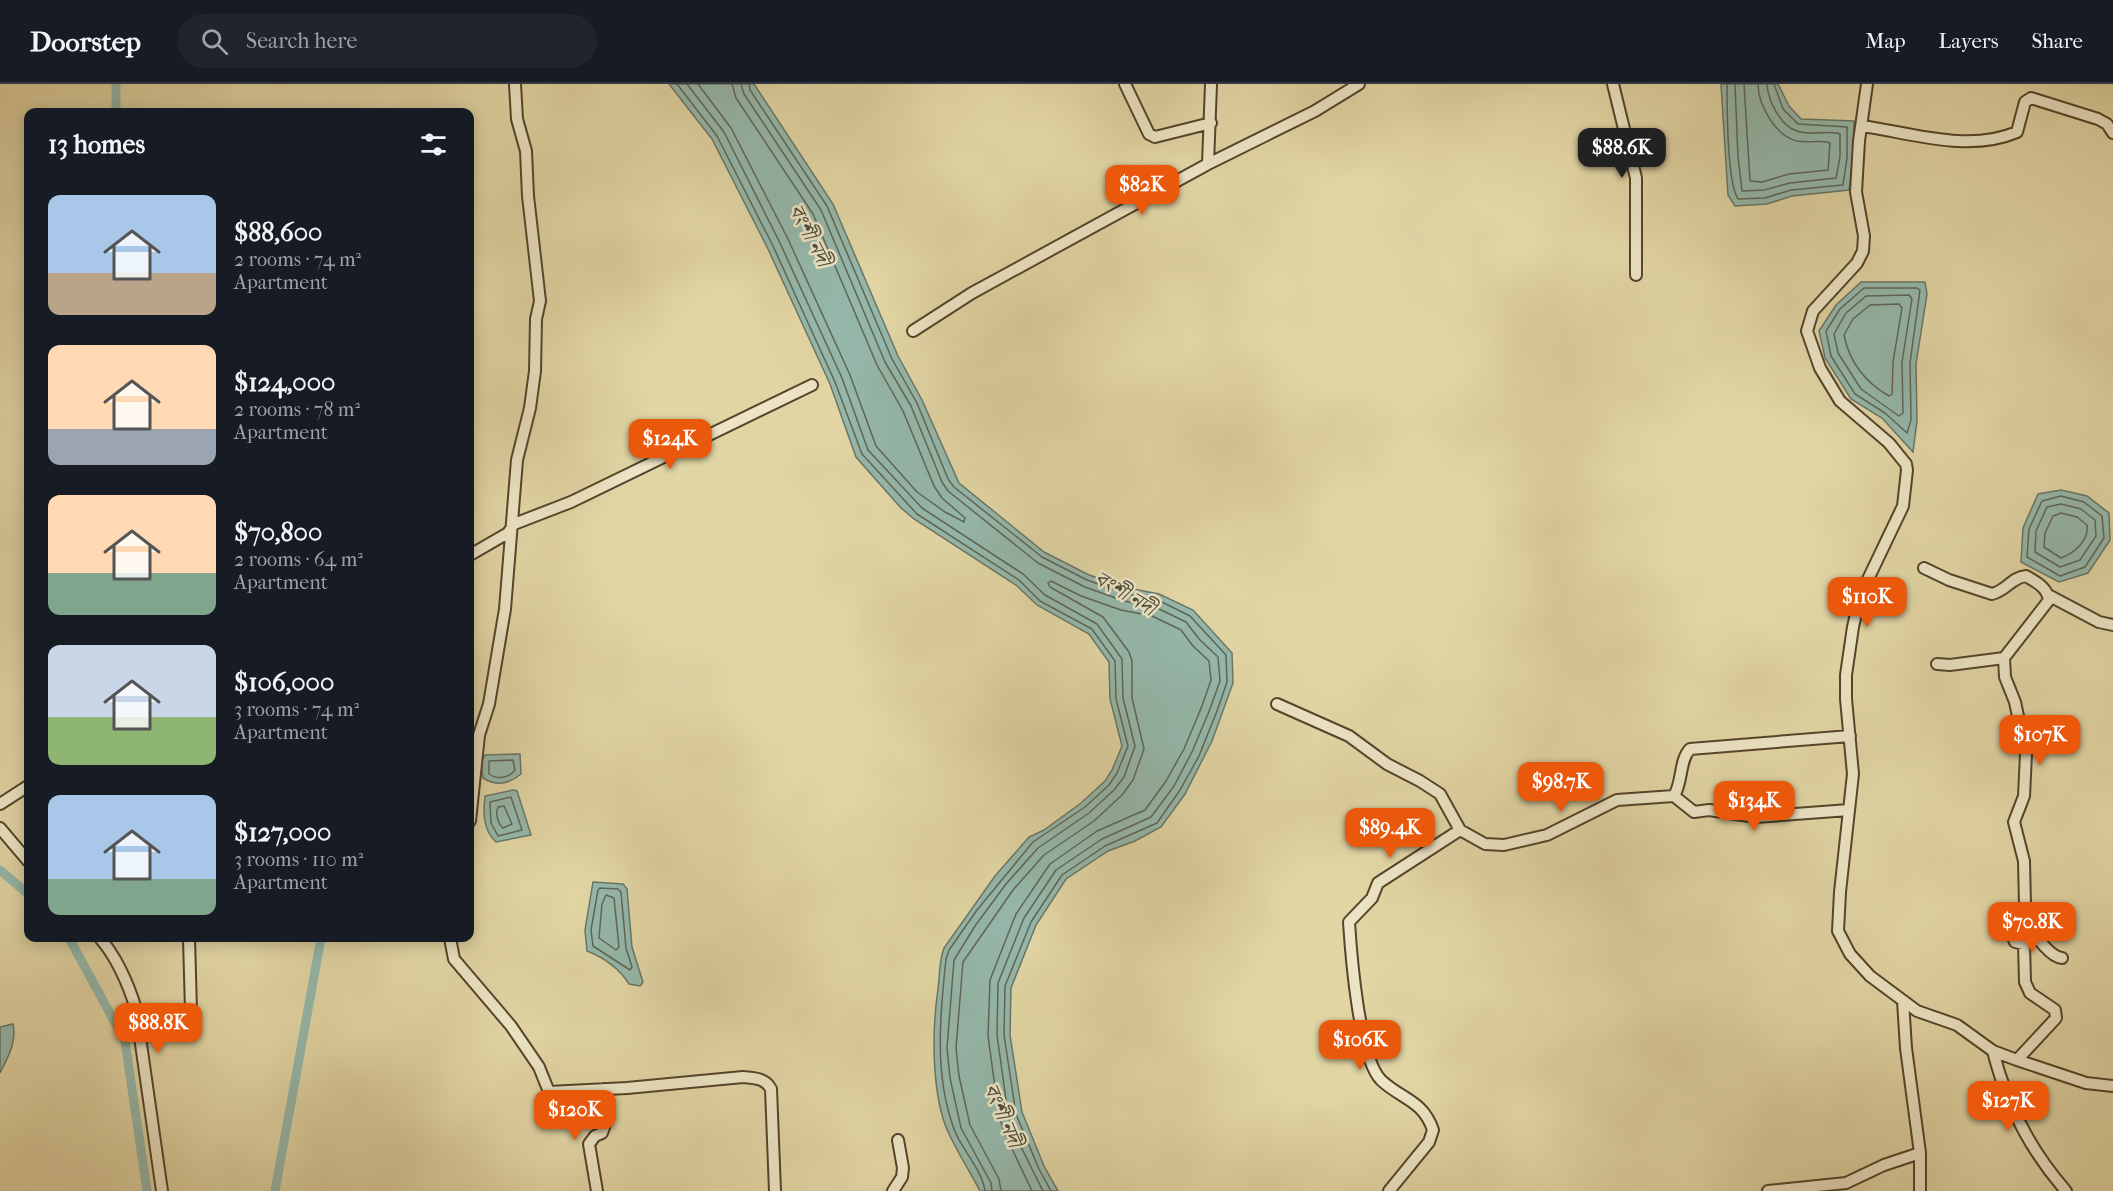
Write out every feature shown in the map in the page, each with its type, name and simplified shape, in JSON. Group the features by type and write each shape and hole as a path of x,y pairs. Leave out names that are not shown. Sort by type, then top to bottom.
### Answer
{"street":[{"path":"474,783 479,735 489,704 505,609 518,460 530,408 535,371 536,320 540,301 528,196 526,151 517,119 515,84"},
{"path":"1125,84 1149,134 1155,137 1210,123"},
{"path":"1208,164 1211,84"},
{"path":"913,331 972,293 1208,164 1315,111 1359,84"},
{"path":"1613,84 1636,178 1636,274"},
{"path":"1867,84 1856,192 1864,237 1863,251 1857,263 1813,311 1807,331 1820,368 1840,401 1889,442 1906,464 1907,470 1904,507 1860,596 1853,627 1846,687 1853,774 1838,930 1842,942 1870,976 1917,1011 1957,1025 1993,1051 2086,1083 2113,1086"},
{"path":"1862,126 1950,141 1989,139 2017,132 2025,102 2031,98 2098,119 2107,124 2113,133"},
{"path":"474,553 508,533 513,524 571,502 812,385"},
{"path":"1924,568 1949,580 1992,594 2017,577 2026,576 2044,588 2049,600 2004,658 2005,677 2015,702 2026,754 2024,796 2014,822 2024,861 2024,907 2014,920 2012,935 2015,942 2024,944 2025,982 2030,993 2055,1010 2056,1018 2017,1060"},
{"path":"2048,595 2099,622 2113,625"},
{"path":"1937,663 1950,665 2004,658"},
{"path":"1277,704 1349,736 1387,764 1420,780 1440,794 1460,830 1485,844 1504,845 1547,835 1617,800 1674,796 1694,812 1709,810 1750,817 1849,810"},
{"path":"1674,796 1680,786 1683,760 1690,749 1850,736"},
{"path":"0,804 24,789"},
{"path":"0,828 24,856"},
{"path":"1389,1191 1423,1150 1433,1130 1429,1117 1421,1107 1380,1079 1370,1059 1358,1002 1349,922 1372,898 1378,883 1460,830"},
{"path":"2024,907 2032,912 2032,928 2046,949 2062,958"},
{"path":"103,942 121,970 136,1009 162,1191"},
{"path":"187,1026 191,1011 189,942"},
{"path":"451,942 454,959 511,1026 539,1067 549,1092 743,1077 760,1079 767,1083 771,1089 775,1191"},
{"path":"1903,1001 1905,1048 1920,1153 1920,1191"},
{"path":"1993,1051 2005,1089 2024,1134 2066,1191"},
{"path":"597,1191 589,1144 595,1136 602,1133 606,1123 607,1098 604,1089"},
{"path":"893,1191 902,1177 903,1168 898,1140"},
{"path":"1768,1191 1846,1182 1884,1165 1920,1153"}],"water":[{"name":"বংশী নদী","path":"669,84 754,84 833,204 898,356 922,400 959,483 1044,552 1089,575 1128,588 1159,594 1193,610 1232,653 1233,683 1212,741 1185,794 1161,827 1135,841 1108,851 1066,879 1036,925 1011,988 1010,1035 1022,1112 1044,1166 1058,1191 980,1191 956,1148 943,1119 934,1063 940,963 944,948 995,876 1029,837 1044,830 1081,803 1105,781 1112,770 1122,746 1110,699 1109,662 1089,634 1037,605 1016,585 914,519 901,508 856,457 830,384 768,249 712,139"},
{"path":"1721,84 1778,84 1789,106 1801,119 1854,121 1849,190 1792,196 1767,204 1735,206 1728,195"},
{"path":"1861,282 1925,282 1927,294 1916,364 1917,421 1913,452 1882,418 1851,399 1825,358 1819,331 1836,305"},
{"path":"2061,490 2087,496 2109,513 2110,540 2088,573 2059,582 2021,562 2023,528 2038,494"},
{"path":"520,754 521,774 507,782 498,783 483,778 481,762 485,755"},
{"path":"517,791 531,835 496,842 485,821 485,796"},
{"path":"593,882 623,884 627,889 632,947 643,982 640,986 629,984 611,964 587,951 585,930"},
{"path":"13,1024 13,1043 0,1073 0,1027"},
{"path":"598,1093 603,1101 601,1122 576,1128 550,1124 555,1097"}],"waterway":[{"path":"116,84 116,108"},
{"path":"0,870 24,891"},
{"path":"71,942 125,1041 147,1191"},
{"path":"275,1191 320,942"}]}
